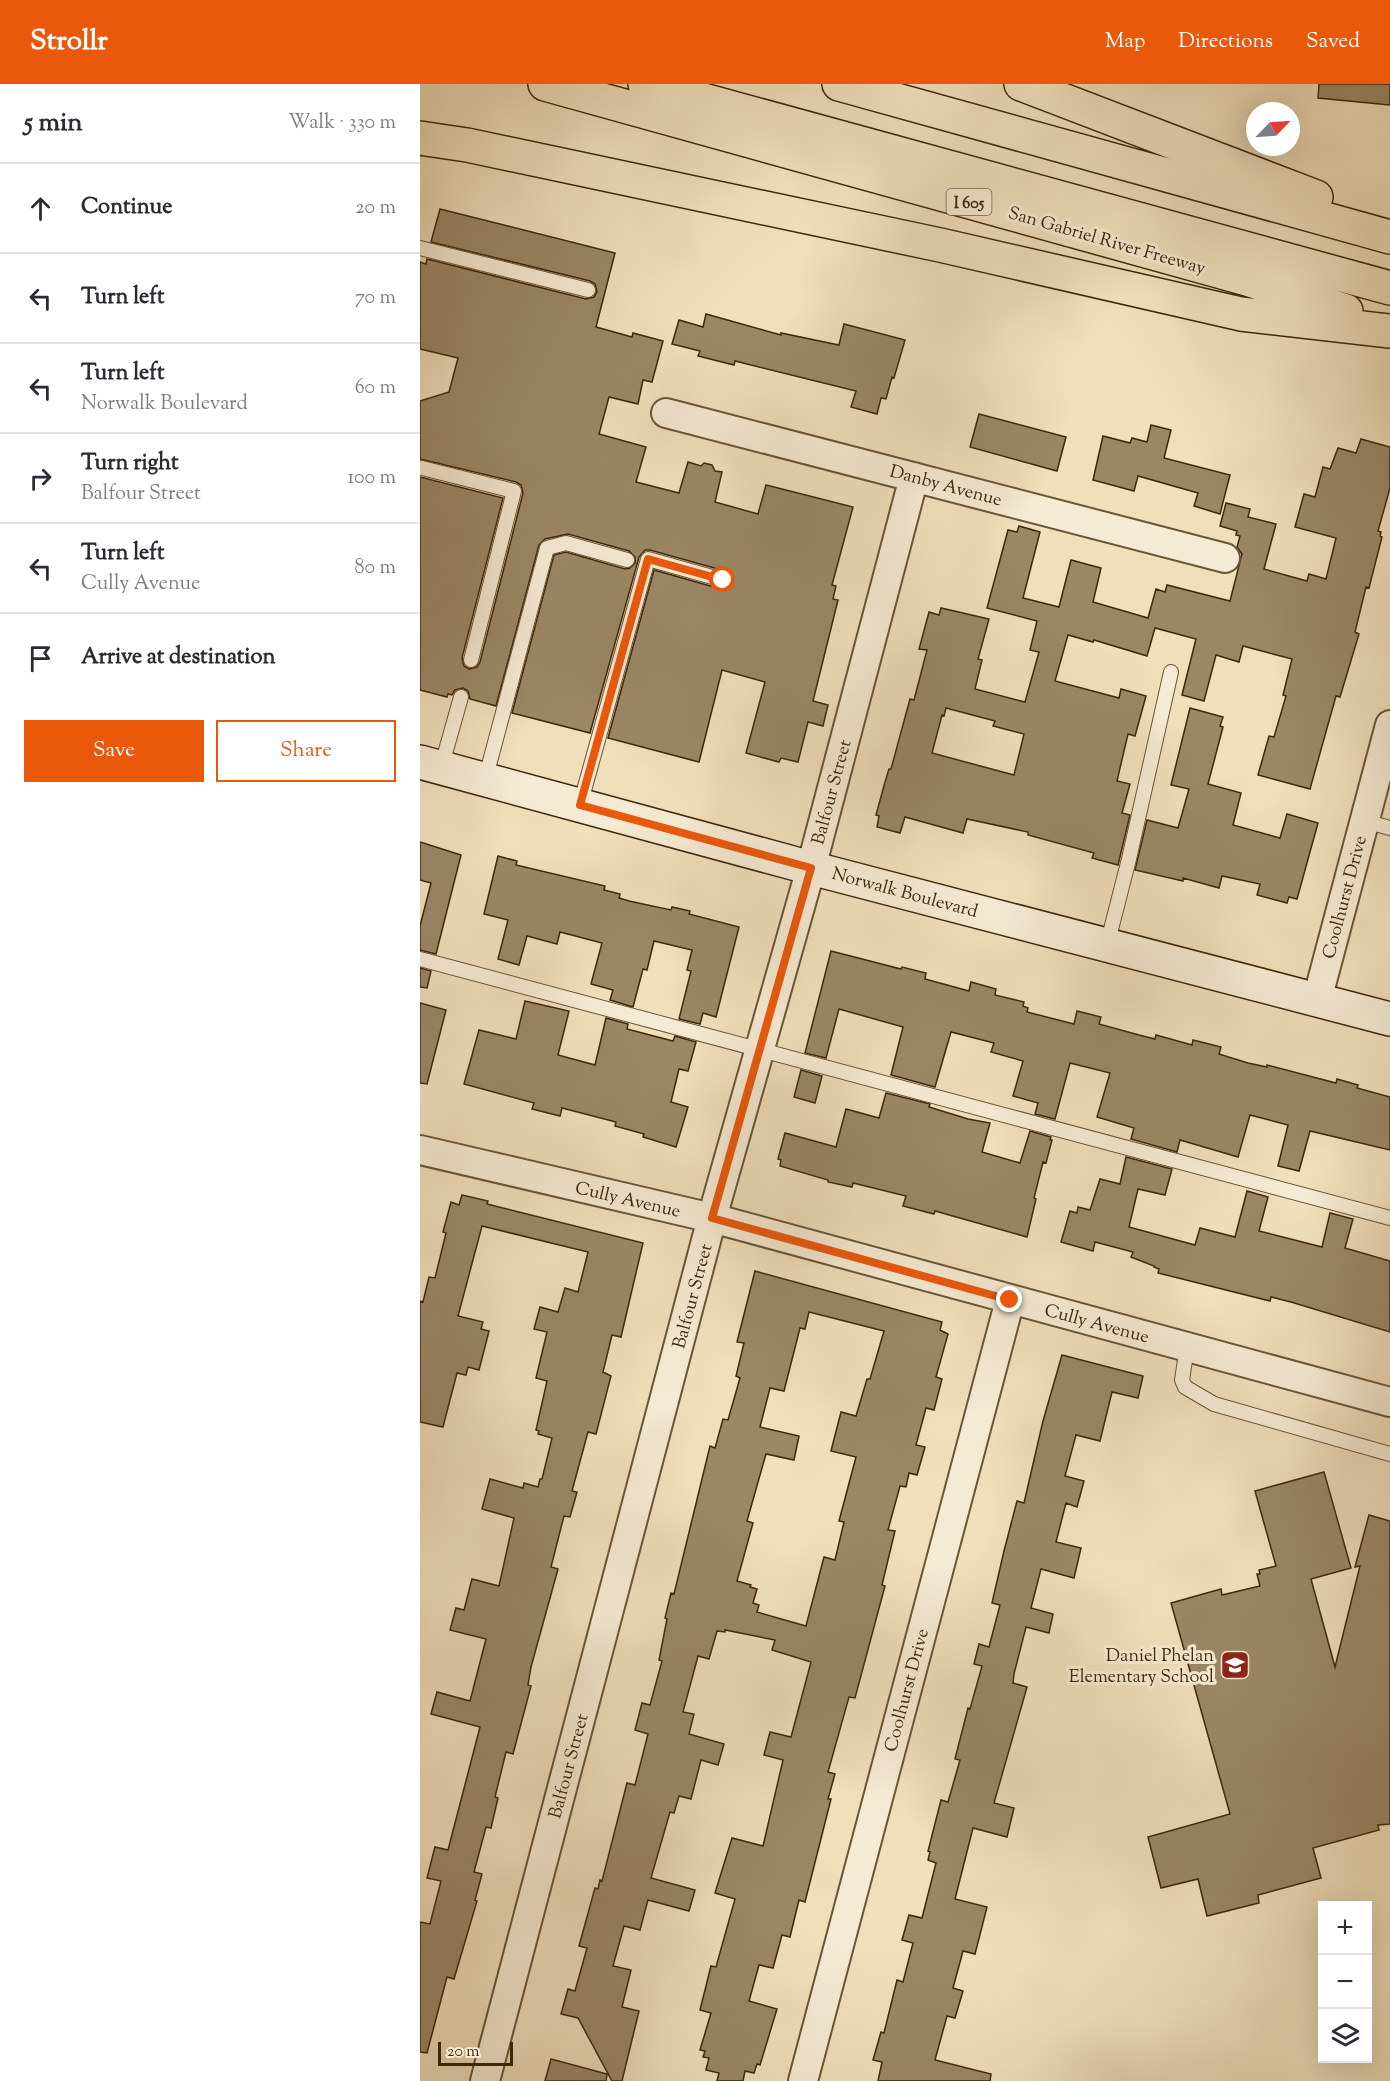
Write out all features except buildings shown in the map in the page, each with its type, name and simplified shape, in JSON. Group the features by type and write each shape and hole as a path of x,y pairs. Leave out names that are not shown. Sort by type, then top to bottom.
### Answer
{"highway":[{"name":"San Gabriel River Freeway","path":"545,84 1247,279 1390,326"},
{"path":"645,84 1390,288"},
{"path":"703,84 1390,273"},
{"path":"839,84 1390,237"},
{"path":"1021,84 1390,226"},
{"path":"420,138 467,145 859,228 1241,314 1390,331"}],"main road":[{"name":"Norwalk Boulevard","path":"430,765 811,868 1390,1019"}],"street":[{"name":"Danby Avenue","path":"666,413 1225,558"},
{"name":"Balfour Street","path":"485,2081 712,1218 811,868 914,477"},
{"name":"Coolhurst Drive","path":"1317,1000 1377,824 1390,725"},
{"name":"Cully Avenue","path":"420,1150 712,1218 1390,1402"},
{"name":"Coolhurst Drive","path":"803,2081 1010,1300"}],"lane":[{"path":"420,248 588,290"},
{"path":"422,468 514,491 471,660"},
{"path":"485,780 547,548 566,543 627,560"},
{"path":"580,805 648,559 723,580"},
{"path":"1107,945 1171,672"},
{"path":"430,765 461,697"},
{"path":"420,959 1390,1218"},
{"path":"1187,1347 1182,1380 1185,1387 1214,1404 1390,1454"}],"place":[{"name":"Daniel Phelan Elementary School","path":"1235,1665"}],"route":[{"path":"723,580 648,559 580,805 811,868 712,1218 1010,1300"}]}
